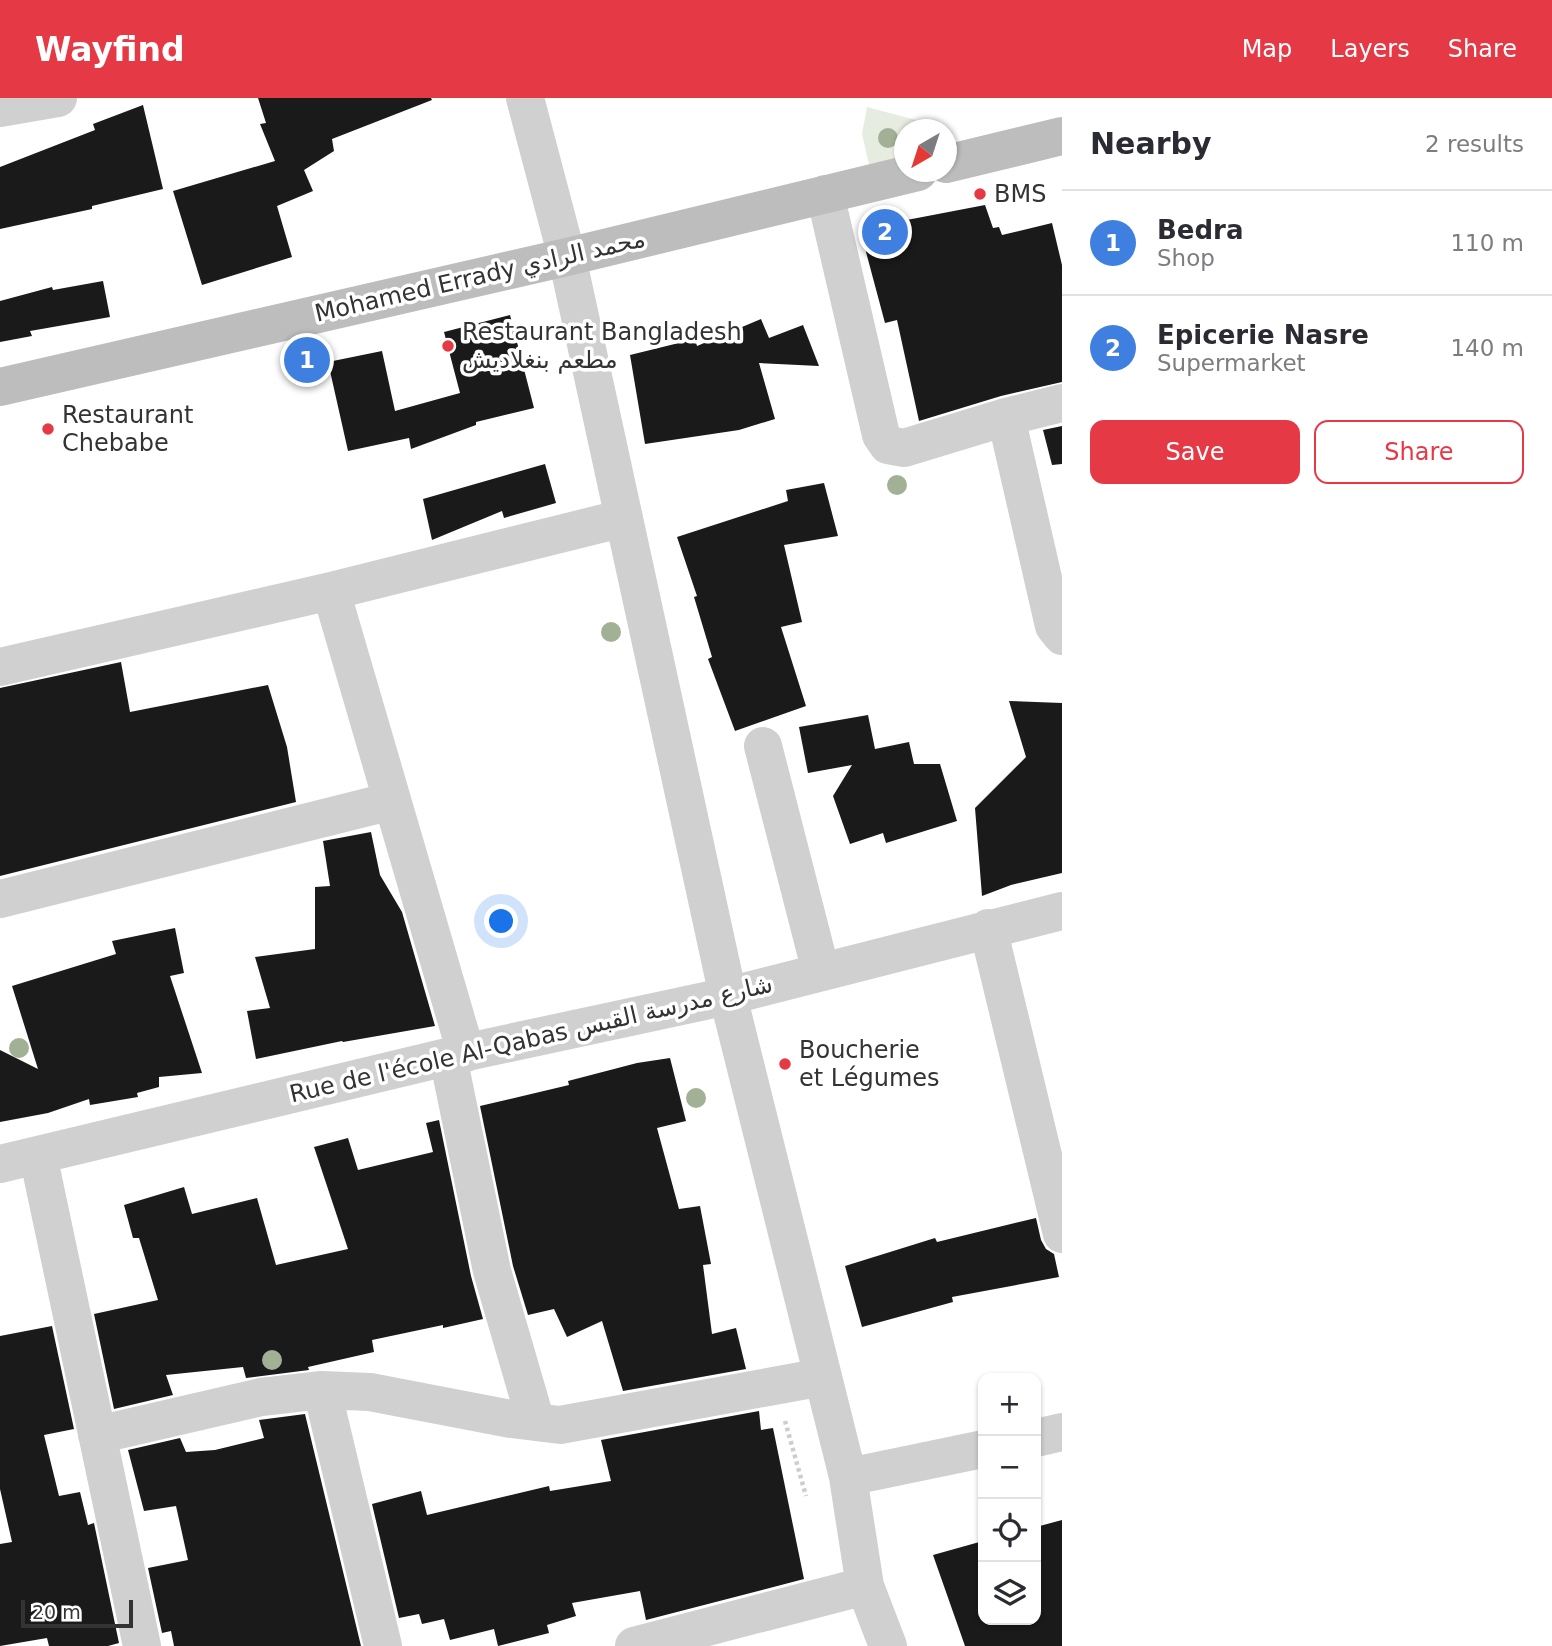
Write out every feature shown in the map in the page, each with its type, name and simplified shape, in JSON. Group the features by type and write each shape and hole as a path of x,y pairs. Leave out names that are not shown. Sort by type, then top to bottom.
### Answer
{"street":[{"path":"0,108 58,98"},
{"path":"525,98 566,257 728,996 848,1477 865,1586 887,1646"},
{"path":"957,162 1062,136"},
{"name":"Mohamed Errady محمد الرادي","path":"0,387 566,257 894,178"},
{"path":"825,194 881,435 888,445 904,448 1006,416 1062,403"},
{"path":"1006,416 1054,626 1062,636"},
{"path":"0,667 331,591 624,518"},
{"path":"331,591 392,801 457,1055 492,1271 536,1422"},
{"path":"764,746 821,972"},
{"path":"0,899 392,801"},
{"name":"Rue de l'école Al-Qabas شارع مدرسة القبس","path":"0,1164 457,1055 728,996 1062,911"},
{"path":"988,928 1057,1190 1062,1234"},
{"path":"38,1155 142,1646"},
{"path":"97,1435 261,1396 322,1390 370,1392 560,1425 823,1377"},
{"path":"322,1390 383,1646"},
{"path":"1041,1437 1062,1432"},
{"path":"848,1477 978,1450"},
{"path":"634,1646 865,1586"}],"path":[{"path":"776,1386 806,1496"}],"shaded area":[{"path":"867,107 912,119 894,119 894,169 871,173 862,134"}],"building":[{"path":"258,98 432,100 332,139 334,151 304,170 313,191 277,206 292,257 202,285 173,191 275,161 260,124 266,123"},
{"path":"143,105 163,189 92,206 92,209 0,229 0,167 95,130 93,124"},
{"path":"985,205 993,228 999,227 1002,235 1052,223 1062,265 1062,382 1001,396 919,421 897,320 885,323 866,252 865,228"},
{"path":"103,281 110,317 30,331 32,336 0,342 0,301 52,287 53,290"},
{"path":"510,315 534,408 476,422 476,425 411,449 409,438 348,451 328,362 382,351 395,411 460,393 444,332"},
{"path":"761,319 769,338 803,325 819,366 759,363 775,419 739,430 645,444 630,355 695,339 697,346"},
{"path":"1062,426 1062,464 1052,465 1043,430"},
{"path":"545,464 556,503 504,518 502,511 432,540 423,499"},
{"path":"824,483 838,536 784,545 802,622 781,627 806,706 735,731 708,659 712,657 694,597 697,596 677,537 788,501 786,490"},
{"path":"121,662 130,712 268,685 287,747 296,802 0,876 0,688"},
{"path":"1009,701 1062,703 1062,873 1011,885 982,896 975,808 1026,757"},
{"path":"868,715 875,749 909,742 914,764 940,764 957,821 886,843 883,833 850,844 833,796 852,765 808,773 799,727"},
{"path":"371,832 380,875 402,912 435,1026 342,1041 256,1059 247,1011 270,1008 255,957 315,949 315,887 330,886 323,841"},
{"path":"175,928 184,973 170,976 202,1073 159,1077 159,1087 137,1093 138,1097 90,1105 89,1099 48,1113 0,1122 0,1050 38,1069 12,986 116,954 112,941"},
{"path":"670,1058 686,1121 657,1128 679,1209 700,1206 711,1264 703,1265 712,1334 736,1328 746,1369 623,1391 602,1321 567,1337 554,1309 528,1315 513,1266 480,1106 569,1085 568,1081 637,1063"},
{"path":"439,1120 471,1276 483,1319 372,1340 374,1352 308,1367 309,1370 246,1378 243,1367 166,1375 173,1395 114,1409 94,1314 158,1300 139,1238 133,1238 124,1205 184,1187 192,1214 257,1198 276,1265 348,1249 314,1147 348,1138 358,1170 433,1152 426,1123"},
{"path":"1036,1218 1041,1240 1046,1249 1054,1254 1059,1277 952,1297 953,1302 862,1327 845,1266 935,1238 937,1242"},
{"path":"52,1326 74,1429 44,1435 59,1496 80,1492 88,1525 94,1523 119,1643 108,1646 49,1646 47,1638 0,1646 0,1544 12,1542 0,1489 0,1336"},
{"path":"759,1411 761,1430 773,1428 804,1579 646,1620 640,1591 572,1603 576,1616 547,1625 549,1633 498,1646 494,1629 450,1640 444,1619 422,1624 419,1614 399,1618 372,1504 421,1491 427,1515 549,1486 550,1491 611,1481 601,1440"},
{"path":"305,1414 361,1646 174,1646 171,1631 162,1633 148,1568 188,1560 176,1506 144,1511 128,1450 180,1438 186,1452 215,1450 264,1438 259,1420"},
{"path":"1062,1520 1062,1646 965,1646 933,1555 978,1542 978,1625 1041,1625 1041,1526"}],"place":[{"name":"BMS","path":"980,194"},
{"name":"Epicerie Nasre","path":"885,232"},
{"name":"Restaurant Bangladesh مطعم بنغلاديش","path":"448,346"},
{"name":"Bedra","path":"307,360"},
{"name":"Restaurant Chebabe","path":"48,429"},
{"name":"Boucherie et Légumes","path":"785,1064"}]}
